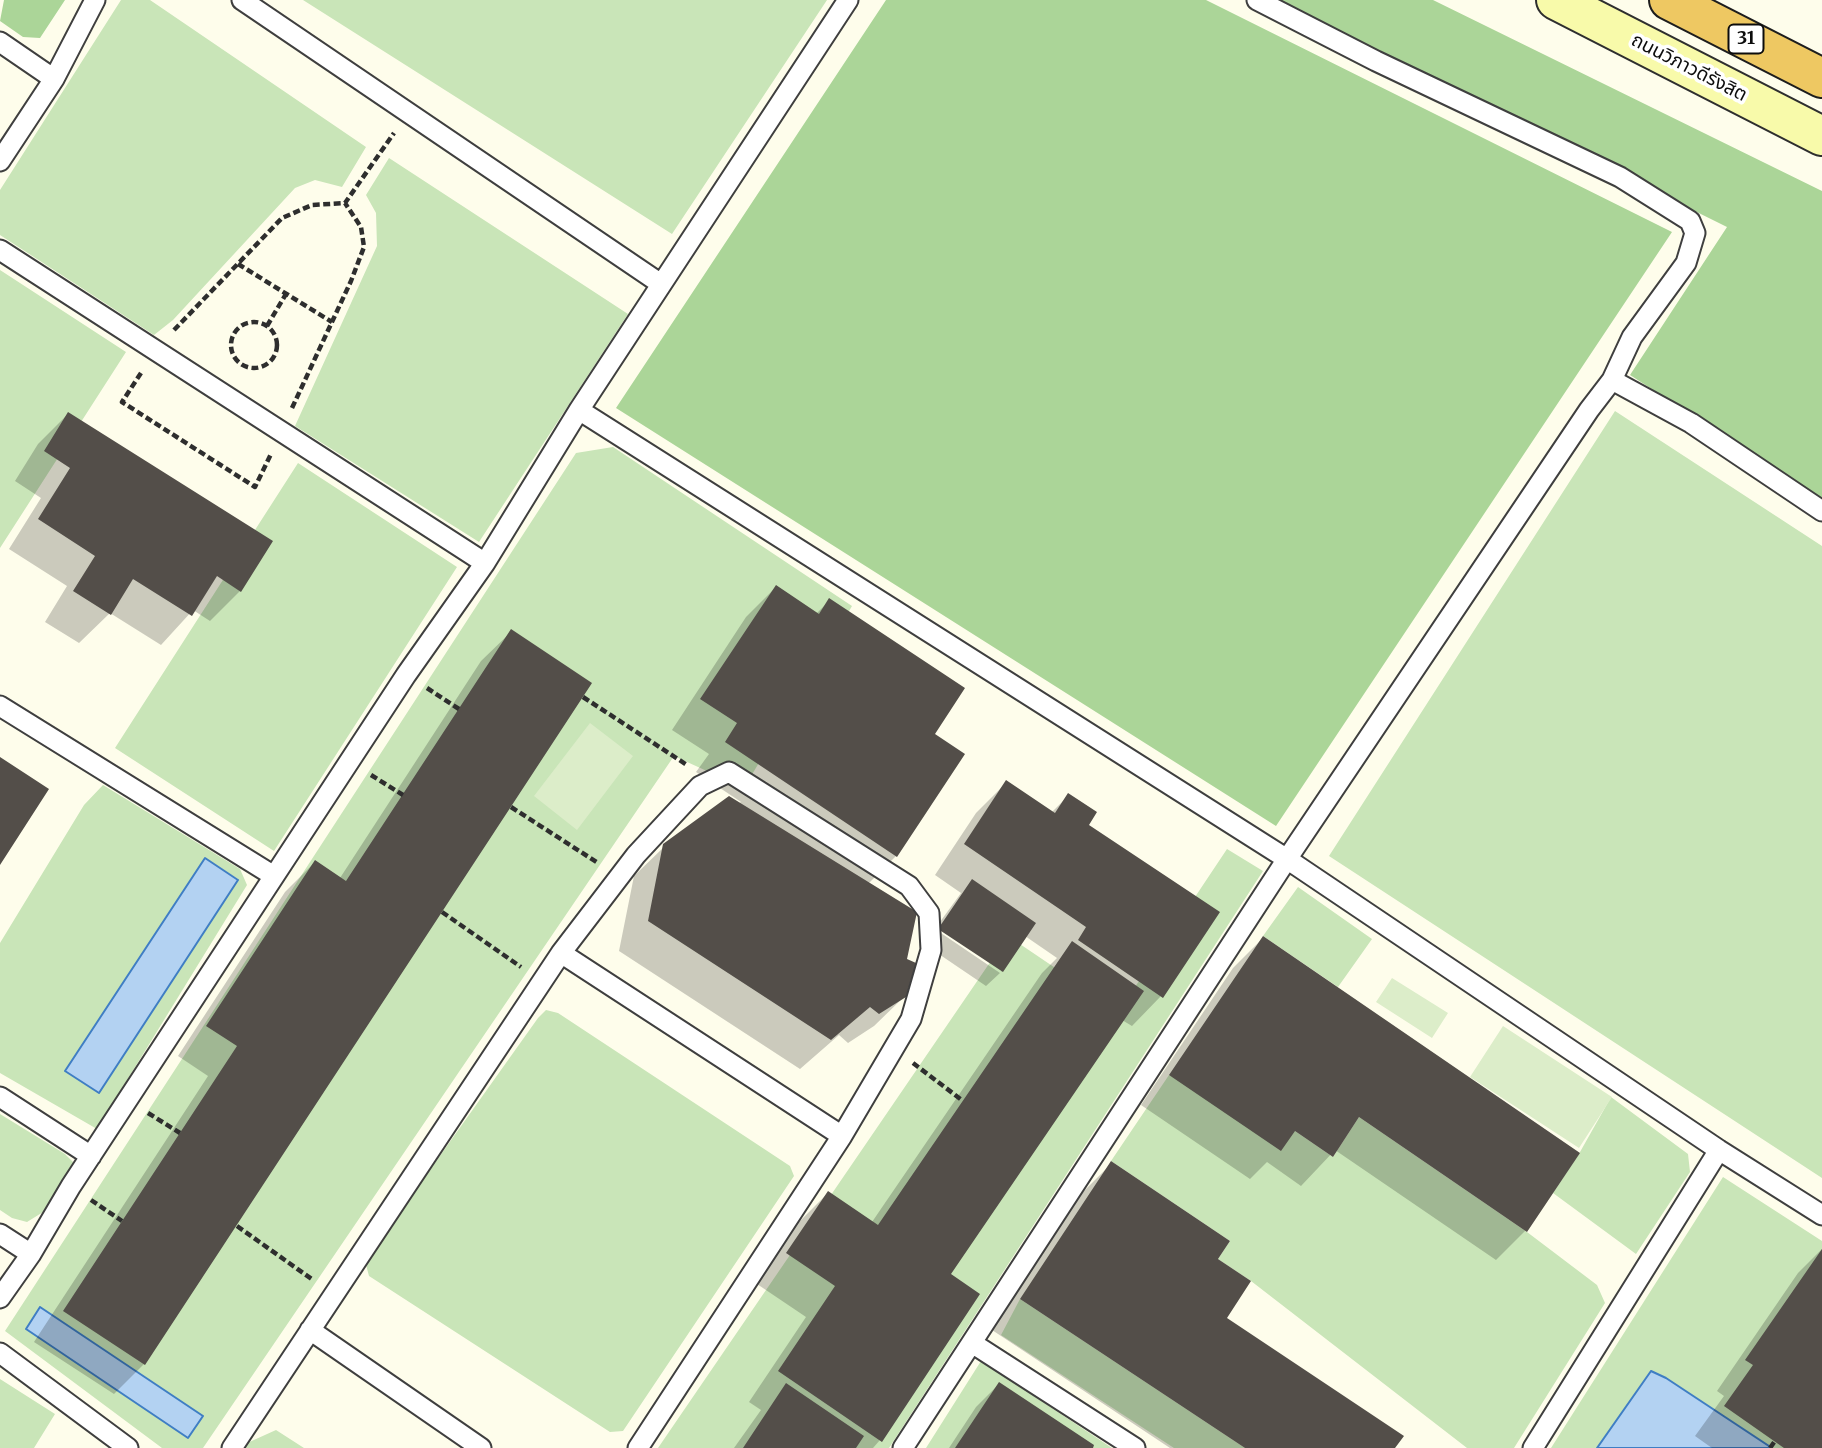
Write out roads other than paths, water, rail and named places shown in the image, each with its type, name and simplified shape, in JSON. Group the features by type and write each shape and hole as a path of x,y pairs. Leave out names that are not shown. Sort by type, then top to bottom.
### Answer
{"highway":[{"name":"31","path":"1669,0 1822,78"}],"main road":[{"name":"ถนนวิภาวดีรังสิต","path":"1556,0 1822,136"}],"lane":[{"path":"0,162 54,79 95,0"},
{"path":"242,0 661,284"},
{"path":"0,1298 406,674 485,563 579,410 848,0"},
{"path":"903,1448 1287,859 1589,410 1612,380 1632,337 1686,263 1695,233 1690,221 1620,177 1376,61 1257,0"},
{"path":"0,42 54,79"},
{"path":"0,250 485,563"},
{"path":"1612,380 1691,423 1822,511"},
{"path":"579,410 1287,859 1718,1150 1822,1215"},
{"path":"0,706 274,876"},
{"path":"232,1448 561,953 636,855 700,786 729,772 909,886 929,913 931,950 911,1019 842,1136 638,1448"},
{"path":"561,953 842,1136"},
{"path":"0,1097 91,1156"},
{"path":"1533,1448 1718,1150"},
{"path":"0,1234 31,1254"},
{"path":"310,1330 481,1448"},
{"path":"972,1343 1135,1448"},
{"path":"0,1353 128,1448"}],"water":[{"path":"205,858 238,880 99,1093 65,1071"},
{"path":"40,1307 203,1416 188,1438 26,1329"},
{"path":"1651,1371 1666,1378 1772,1448 1597,1448"}]}
